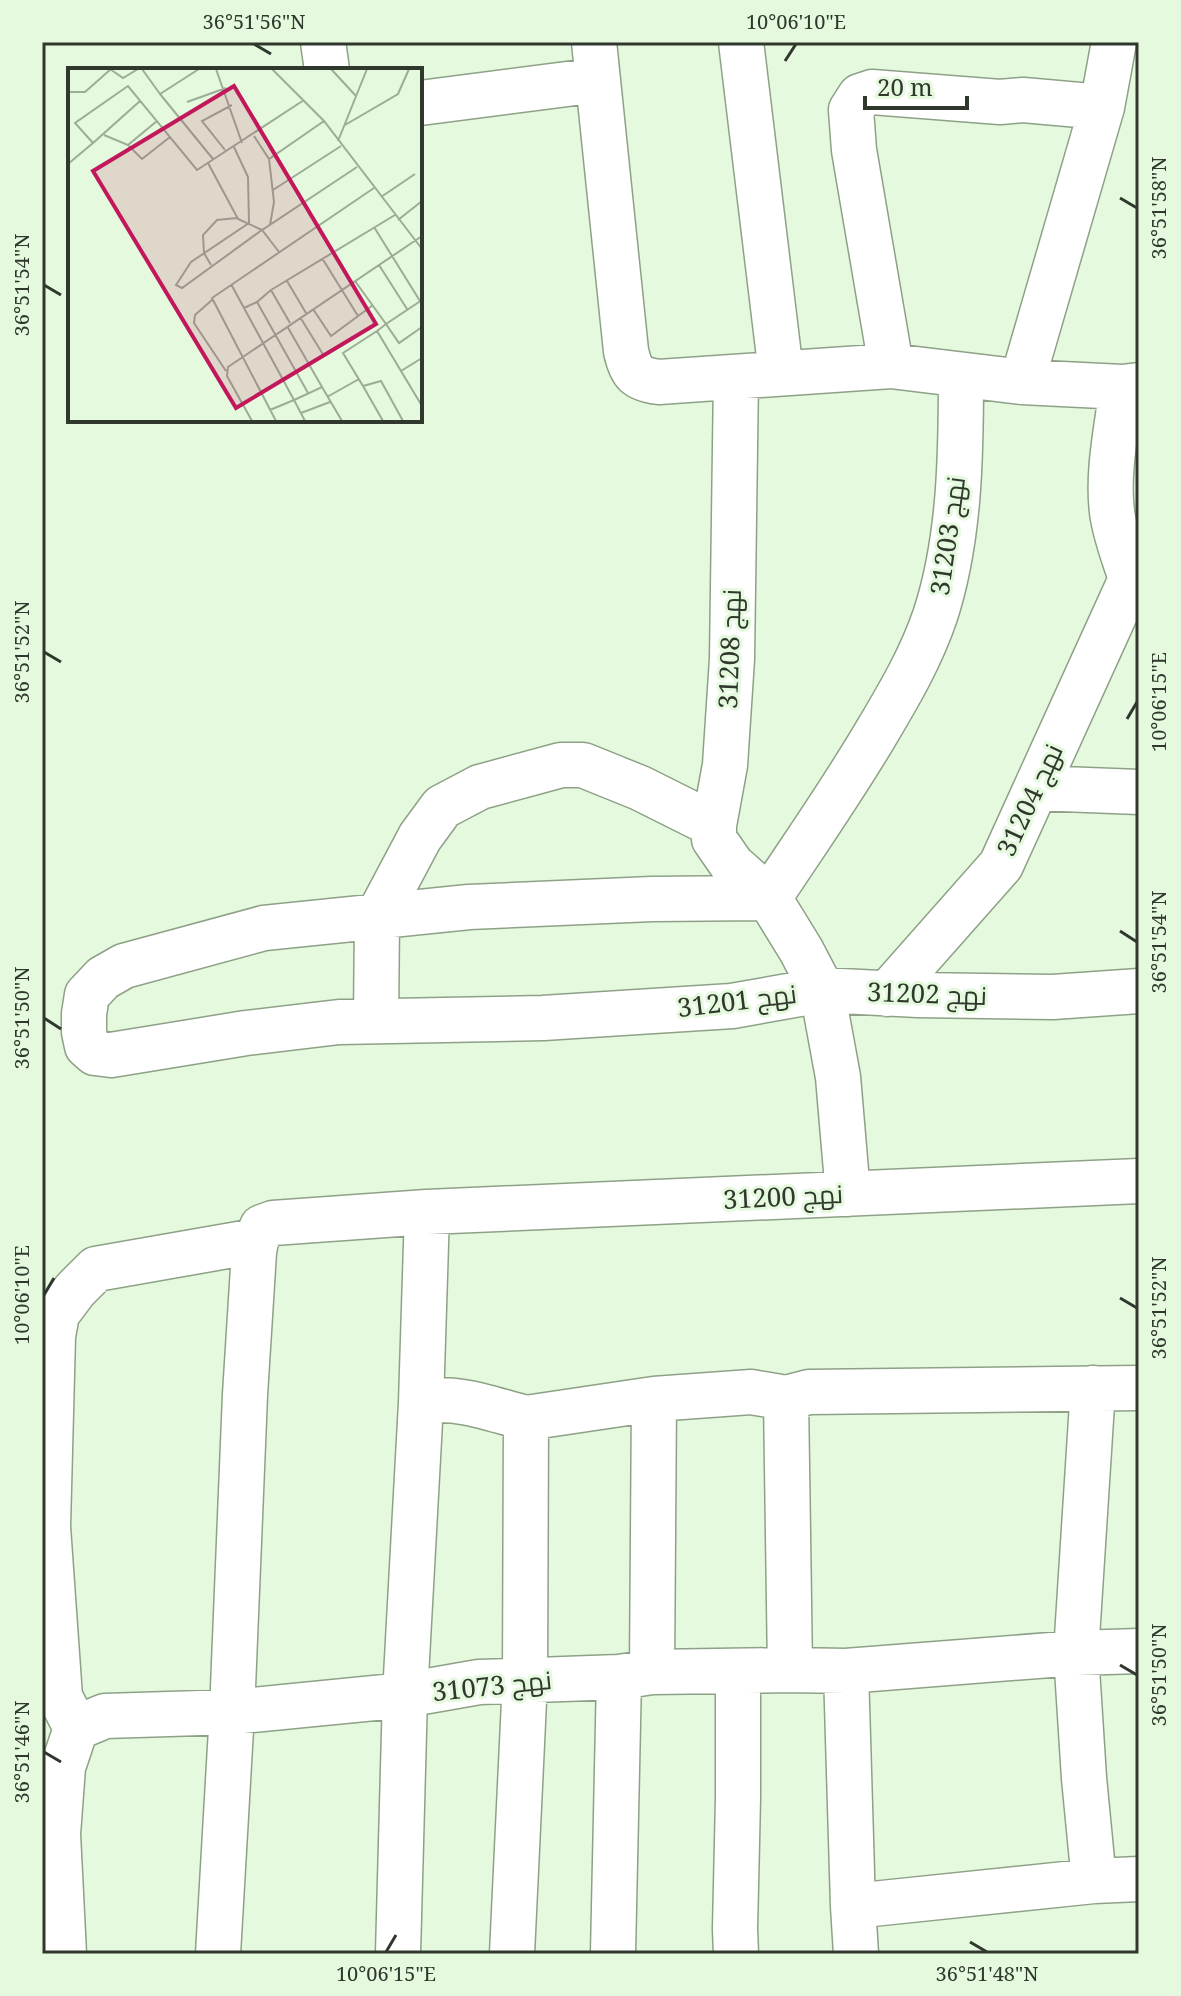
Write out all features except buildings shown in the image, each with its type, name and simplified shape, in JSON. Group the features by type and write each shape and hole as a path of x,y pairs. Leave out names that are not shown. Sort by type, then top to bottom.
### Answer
{"street":[{"path":"323,42 327,68"},
{"path":"741,42 781,373"},
{"path":"1022,382 1102,107 1114,42"},
{"path":"422,103 596,61 626,351 629,365 645,380 659,382 891,366 1022,382 1131,386 1110,483 1116,532 1135,580"},
{"path":"891,366 854,150 851,110 860,96 872,92 1102,107"},
{"name":"نهج 31203","path":"769,898 851,776 912,675 935,616 948,569 956,511 961,376"},
{"name":"نهج 31208","path":"714,825 725,765 732,659 736,377"},
{"name":"نهج 31204","path":"887,994 1001,865 1135,580"},
{"path":"376,1021 377,918 420,837 442,807 480,787 561,765 583,765 640,788 714,825 714,839 732,865 769,898 822,990"},
{"path":"1036,788 1139,792"},
{"path":"377,918 500,906 652,899 769,898"},
{"name":"نهج 31201","path":"377,918 264,928 124,966 103,978 87,995 84,1014 87,1046 95,1053 111,1055 246,1033 339,1022 543,1018 732,1006 822,990 838,1077 848,1194"},
{"name":"نهج 31202","path":"822,990 1053,997 1139,991"},
{"name":"نهج 31200","path":"76,1728 60,1697 48,1527 53,1336 57,1314 96,1269 259,1234 273,1223 427,1212 1139,1181"},
{"path":"398,1954 405,1695 421,1403 427,1212"},
{"path":"218,1954 245,1395 259,1234"},
{"path":"1093,1388 1076,1653 1094,1881"},
{"path":"421,1403 460,1401 526,1418 654,1399 751,1392 786,1398 809,1392 1139,1388"},
{"path":"786,1398 790,1670"},
{"path":"613,1954 654,1399"},
{"path":"512,1954 525,1680 526,1418"},
{"name":"نهج 31073","path":"76,1728 105,1716 232,1712 405,1695 479,1682 635,1674 846,1671 1139,1651"},
{"path":"736,1954 738,1671"},
{"path":"846,1671 856,1954"},
{"path":"64,1954 58,1834 63,1767 76,1728"},
{"path":"853,1906 1139,1879"}]}
